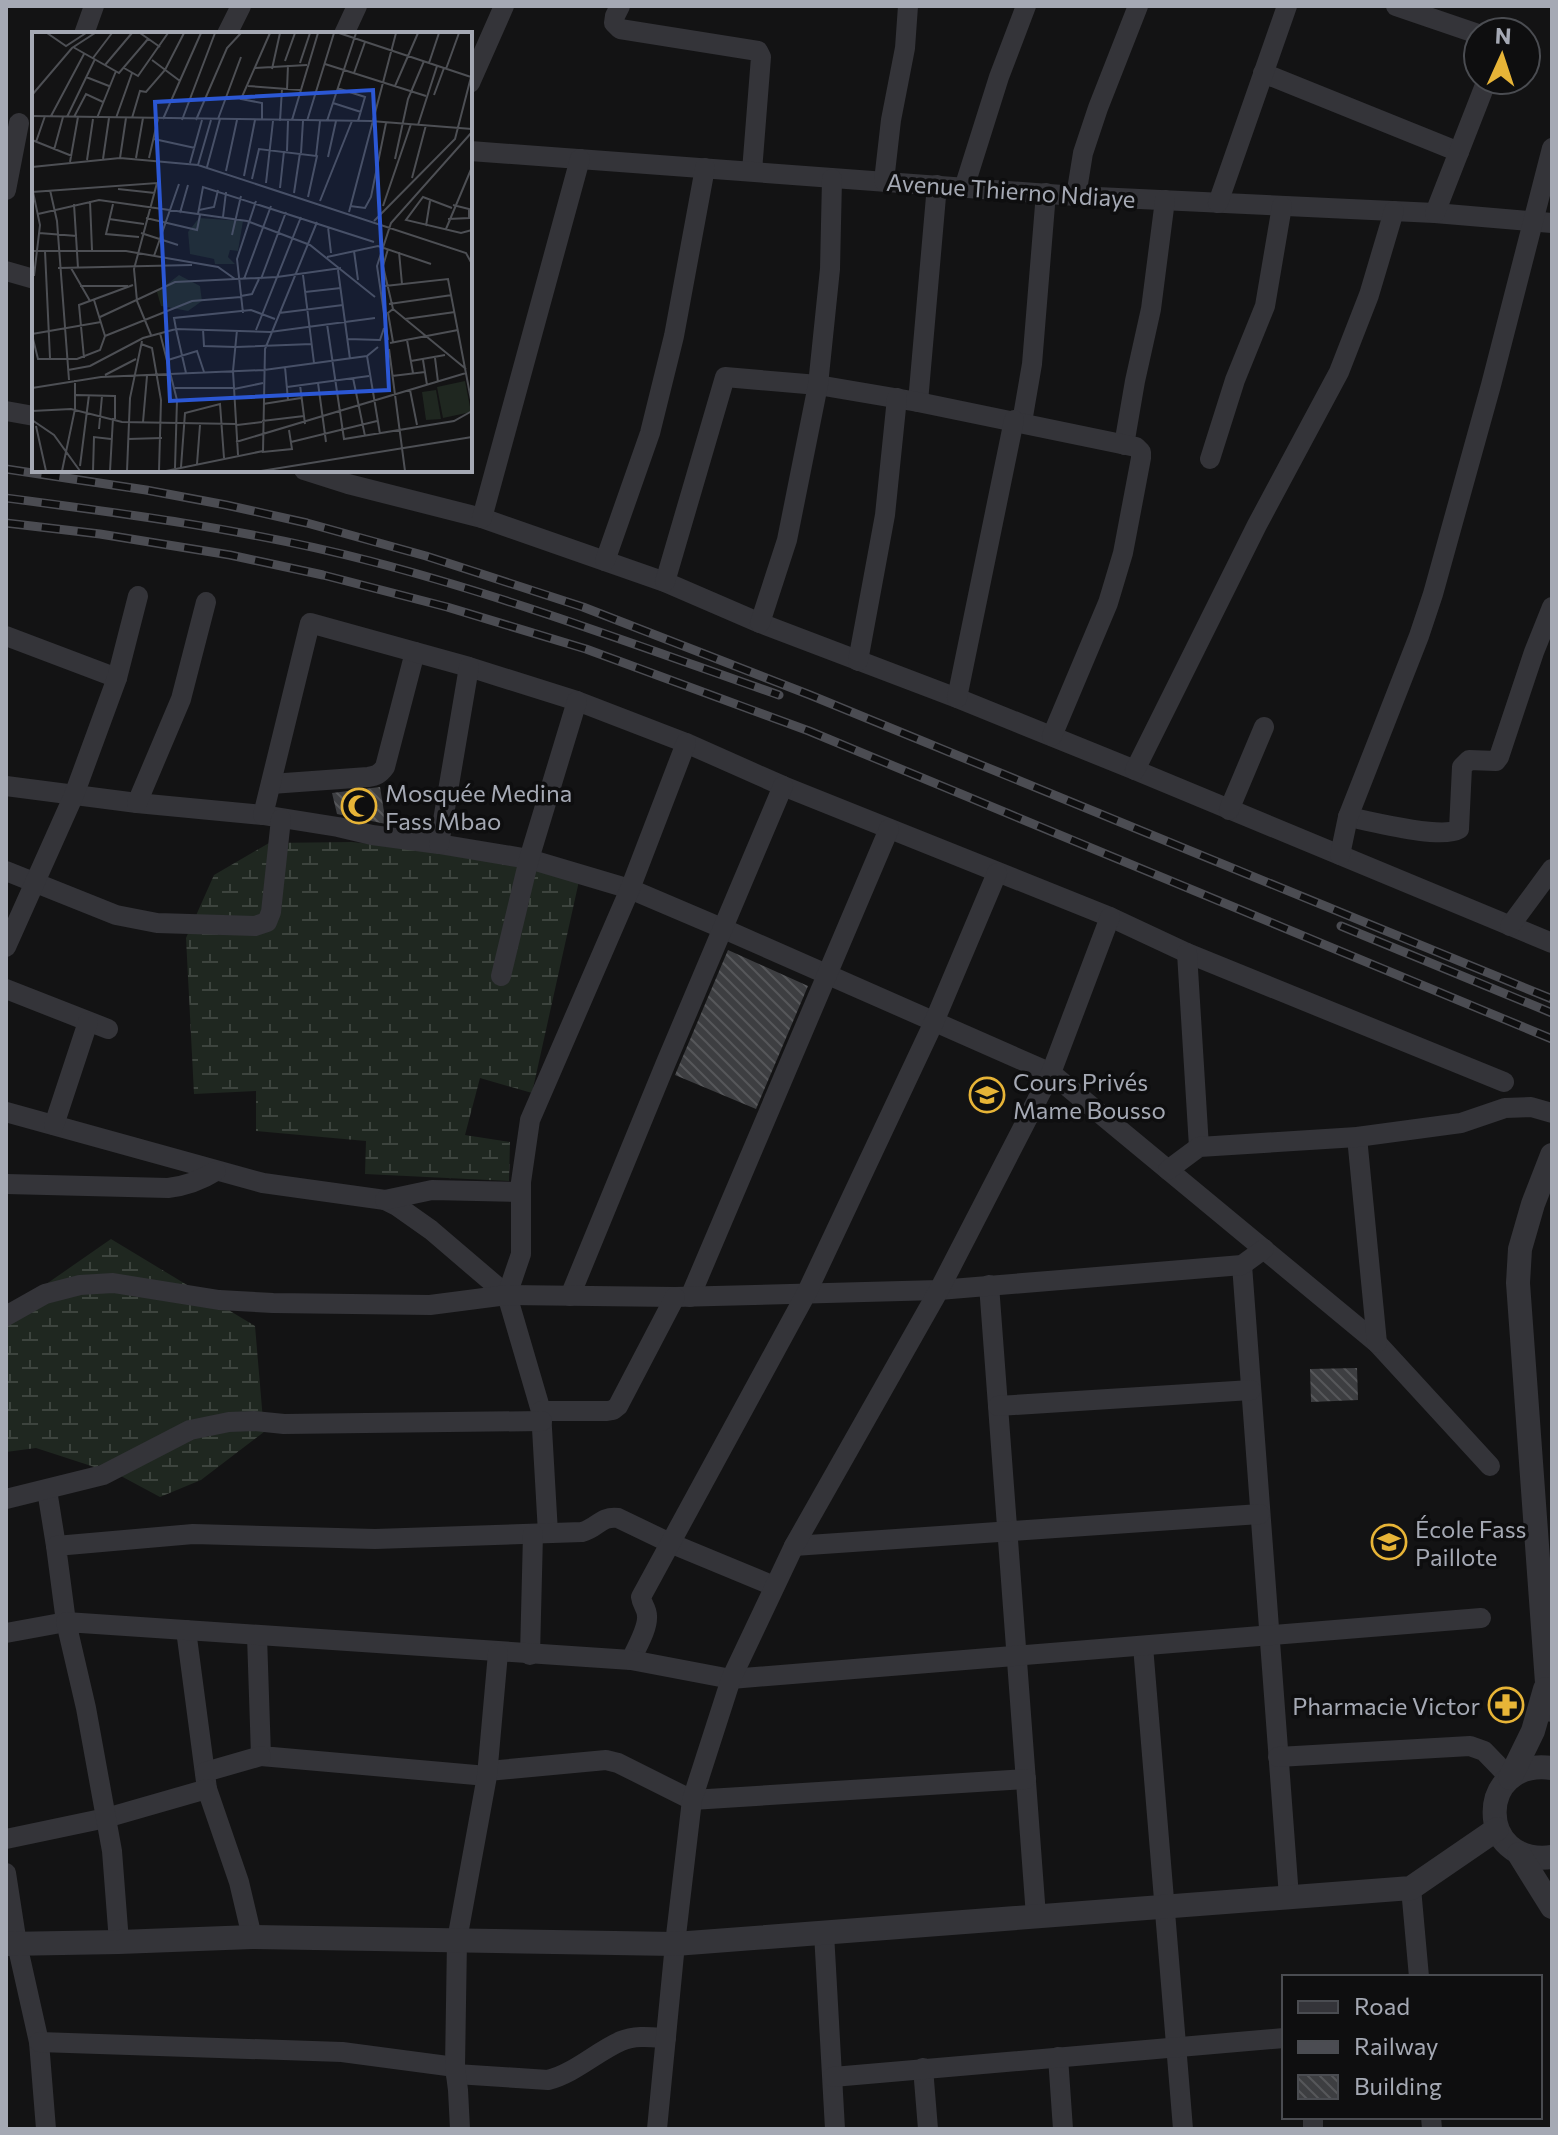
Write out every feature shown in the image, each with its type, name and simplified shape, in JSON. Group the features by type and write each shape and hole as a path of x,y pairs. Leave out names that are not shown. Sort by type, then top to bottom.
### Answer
{"street":[{"path":"85,32 94,6"},
{"path":"228,32 241,6"},
{"path":"345,32 357,6"},
{"path":"472,78 504,6"},
{"path":"620,6 614,23 620,29 758,51 761,57 752,171"},
{"path":"884,181 891,120 905,48 908,6"},
{"path":"964,188 999,77 1026,6"},
{"path":"1076,196 1083,153 1138,6"},
{"path":"1218,203 1287,6"},
{"path":"1396,6 1462,29"},
{"path":"1263,73 1459,152"},
{"path":"1435,213 1481,96"},
{"path":"6,190 20,123"},
{"path":"1340,855 1348,817 1433,594 1491,385 1542,221 1552,148"},
{"name":"Avenue Thierno Ndiaye","path":"472,151 1076,196 1542,221"},
{"path":"482,518 580,159"},
{"path":"605,561 650,433 674,336 705,168"},
{"path":"760,623 787,540 818,385 830,269 832,179"},
{"path":"918,402 937,185"},
{"path":"957,698 1032,364 1046,193"},
{"path":"1124,445 1151,309 1165,200"},
{"path":"1210,459 1235,380 1265,306 1282,206"},
{"path":"1135,770 1269,502 1339,372 1369,295 1394,211"},
{"path":"6,271 32,278"},
{"path":"665,582 725,377 818,385 897,398 1136,447 1141,452 1141,458 1123,553 1108,603 1052,736"},
{"path":"858,661 885,515 897,398"},
{"path":"6,411 32,416"},
{"path":"317,472 351,477 482,518 665,582 760,623 1052,736 1552,943"},
{"path":"6,947 74,795 117,678 138,596"},
{"path":"137,803 181,699 206,602"},
{"path":"1348,817 1416,830 1451,833 1459,829 1462,767 1469,760 1496,761 1499,757 1552,607"},
{"path":"6,871 135,920 255,926 267,922 271,912 271,784 310,623 577,701 1110,917 1187,953 1504,1082"},
{"path":"6,636 117,678"},
{"path":"271,784 368,777 381,772 385,767 415,652"},
{"path":"439,844 469,667"},
{"path":"501,976 529,859 577,701"},
{"path":"1229,810 1264,727"},
{"path":"507,1295 521,1254 521,1192 524,1148 530,1120 630,889 686,743"},
{"path":"6,786 272,817 529,859 630,889 1051,1073 1377,1343 1490,1466"},
{"path":"570,1296 783,786"},
{"path":"6,1499 103,1475 190,1430 229,1422 284,1424 542,1416 613,1410 683,1297 889,829"},
{"path":"1510,926 1552,869"},
{"path":"631,1660 648,1620 641,1597 806,1294 934,1022 997,873"},
{"path":"657,2129 692,1800 731,1679 794,1546 939,1290 1051,1073 1110,917"},
{"path":"1187,953 1199,1147"},
{"path":"6,989 108,1029"},
{"path":"54,1125 88,1022"},
{"path":"1168,1170 1199,1147 1357,1137 1461,1123 1505,1108 1531,1107 1552,1113"},
{"path":"6,1112 263,1183 385,1200 431,1230 507,1295 542,1416 541,1534 530,1655"},
{"path":"1357,1137 1377,1343"},
{"path":"1552,1155 1520,1249 1518,1283 1547,1683 1552,1710"},
{"path":"6,1184 168,1188 187,1186 216,1171"},
{"path":"385,1200 432,1190 521,1192"},
{"path":"6,1316 45,1294 80,1285 113,1283 219,1300 273,1303 430,1305 507,1295 683,1297 806,1294 939,1290 1242,1265 1264,1249"},
{"path":"1242,1265 1289,1897"},
{"path":"989,1285 1036,1916"},
{"path":"998,1406 1251,1390"},
{"path":"47,1490 66,1622 86,1708 112,1851 119,1942"},
{"path":"794,1546 1260,1514"},
{"path":"56,1546 193,1534 375,1539 582,1532 608,1517 618,1518 774,1586"},
{"path":"6,1633 66,1622 631,1660 731,1679 1481,1618"},
{"path":"186,1630 206,1780 239,1882 252,1937"},
{"path":"257,1636 261,1756"},
{"path":"1143,1646 1183,2129"},
{"path":"460,2129 455,2070 457,1940 488,1774 498,1653"},
{"path":"1547,1683 1533,1731 1503,1786 1494,1807 1494,1818 1509,1847 1519,1854 1530,1858 1552,1857"},
{"path":"1278,1757 1470,1746 1484,1751 1510,1778"},
{"path":"6,1839 106,1818 261,1756 488,1774 606,1760 692,1800 1026,1779"},
{"path":"1510,1778 1530,1768 1552,1768"},
{"path":"12,1944 252,1937 675,1944 1411,1888 1497,1829"},
{"path":"1519,1854 1552,1907"},
{"path":"6,1873 12,1944 39,2042 46,2129"},
{"path":"1411,1888 1419,1975"},
{"path":"824,1933 835,2129"},
{"path":"39,2042 342,2052 455,2070 548,2080 567,2073 622,2040 633,2037 666,2038"},
{"path":"833,2077 1282,2038"},
{"path":"1058,2057 1063,2129"},
{"path":"923,2068 928,2129"}],"green space":[{"path":"352,842 495,857 579,881 532,1093 480,1078 465,1135 510,1142 509,1181 365,1174 366,1141 256,1131 256,1091 194,1094 186,938 214,875 269,843"},
{"path":"111,1239 255,1326 264,1432 201,1480 160,1497 119,1475 36,1448 6,1452 6,1312"}],"building":[{"name":"Mosquée Medina Fass Mbao","path":"380,787 386,824 337,814 332,793"},
{"path":"728,950 808,986 756,1109 675,1075"},
{"path":"1357,1368 1358,1400 1311,1402 1310,1369"}],"railway":[{"path":"6,469 146,490 307,523 426,556 583,607 810,695 1552,999"},
{"path":"6,498 235,532 370,561 525,607 779,695"},
{"path":"6,523 100,534 230,555 323,575 447,607 586,649 809,731 1552,1039"},
{"path":"1341,926 1552,1013"}],"place":[{"name":"Mosquée Medina Fass Mbao","path":"359,806"},
{"name":"Cours Privés Mame Bousso","path":"987,1095"},
{"name":"École Fass Paillote","path":"1389,1542"},
{"name":"Pharmacie Victor","path":"1506,1705"}]}
